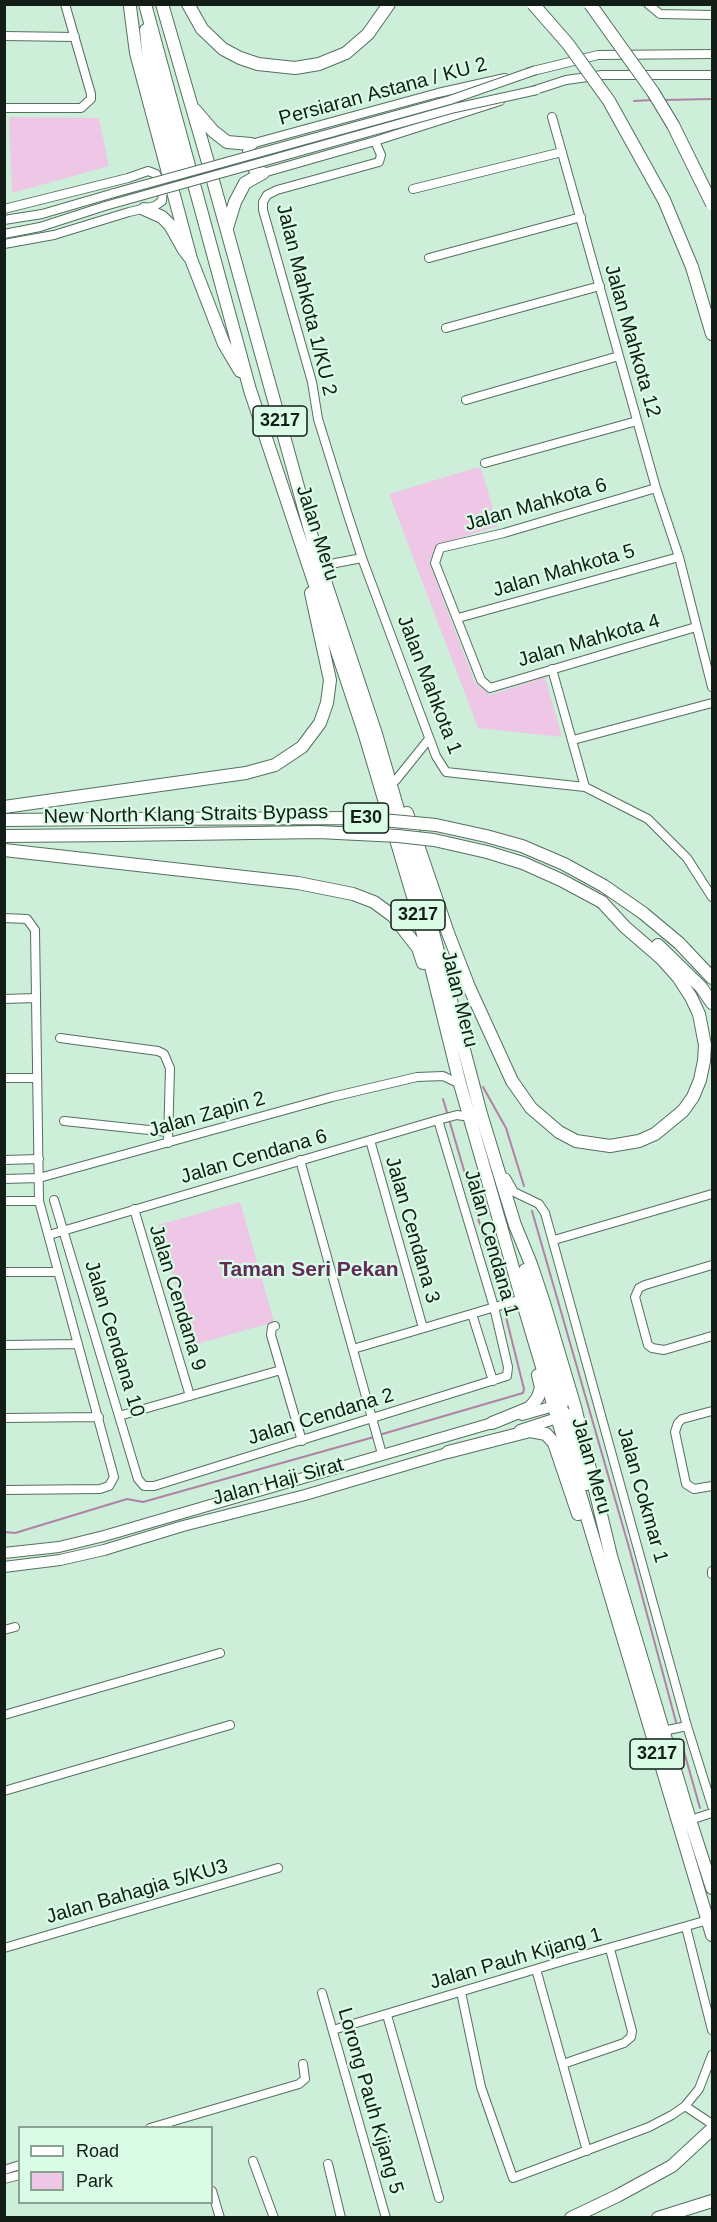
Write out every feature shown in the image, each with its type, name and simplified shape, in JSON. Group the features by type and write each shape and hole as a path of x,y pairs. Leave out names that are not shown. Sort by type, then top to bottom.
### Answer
{"highway":[{"name":"Jalan Meru","path":"145,4 148,51 180,180"},
{"name":"Jalan Meru","path":"145,4 250,390 364,732 417,910 460,1084 475,1115 531,1264 571,1395 611,1556 712,1888"},
{"name":"Jalan Meru","path":"162,4 227,228 320,566 375,734 426,906 475,1115 524,1304 558,1411 603,1573 712,1935"},
{"path":"188,4 202,29 223,49 258,64 295,68 319,64 346,53 368,34 389,4"},
{"path":"533,4 568,44 609,100 624,126 664,200 692,267 712,334"},
{"path":"590,4 653,92 673,125 712,204"},
{"path":"130,6 148,51"},
{"path":"130,6 136,53 191,259 225,344 250,390"},
{"path":"192,107 213,131 227,142 251,144"},
{"path":"227,228 235,202 245,183 263,173"},
{"path":"144,209 162,217 170,225 191,259"},
{"path":"4,807 246,772 275,765 302,747 320,723 327,703 330,680 313,609 305,560"},
{"path":"375,734 396,780 448,933 469,987 512,1081 531,1108 559,1132 576,1141 610,1146 639,1141 656,1134 682,1111 693,1097 700,1080 705,1045 699,1014 678,977 602,902"},
{"name":"New North Klang Straits Bypass","path":"4,820 362,818 436,825 478,834 522,846 564,864 604,886 643,913 679,943 712,978"},
{"name":"New North Klang Straits Bypass","path":"4,836 318,832 398,836 470,847 523,863 602,902 638,927 669,955 712,1003"},
{"path":"4,850 298,883 326,887 374,902 393,916 418,948 435,1003 449,1038"},
{"path":"515,1224 529,1284 563,1397 558,1411 569,1424 581,1469 611,1556"},
{"path":"492,1423 529,1408 538,1397 541,1388 529,1342 524,1304"},
{"path":"448,1452 530,1431 546,1434 554,1443 571,1498 603,1573"},
{"path":"571,2217 617,2196 672,2166 712,2126"},
{"path":"658,2217 712,2201"}],"main road":[{"name":"Jalan Haji Sirat","path":"4,1553 59,1547 104,1536 492,1423 558,1411"},
{"name":"Jalan Haji Sirat","path":"4,1567 60,1560 105,1550 183,1526 305,1495 448,1452 558,1411"}],"street":[{"path":"4,108 81,108 91,99 65,4"},
{"path":"648,4 660,15 712,15"},
{"path":"4,36 75,37"},
{"name":"Persiaran Astana / KU 2","path":"251,144 438,93 598,55 712,54"},
{"name":"Persiaran Astana / KU 2","path":"4,234 40,227 180,180 450,100 536,70"},
{"name":"Persiaran Astana / KU 2","path":"263,173 375,141 566,80 602,75 712,75"},
{"path":"678,75 712,82"},
{"name":"Persiaran Astana / KU 2","path":"4,219 42,214 454,108 537,90"},
{"name":"Jalan Mahkota 12","path":"552,117 656,488 679,557 712,687"},
{"name":"Jalan Mahkota 1/KU 2","path":"347,513 318,419 312,382 263,210 263,202 267,195 277,190 379,162 381,155 375,141"},
{"path":"251,144 247,152 249,162 253,170 263,173"},
{"path":"413,189 562,152"},
{"path":"4,209 148,171 156,174 163,195 159,205 54,235 4,244"},
{"path":"429,258 580,217"},
{"path":"446,328 600,286"},
{"path":"466,400 619,356"},
{"path":"485,463 637,421"},
{"name":"Jalan Mahkota 6","path":"458,618 435,563 440,548 504,533 656,488"},
{"name":"Jalan Mahkota 1","path":"347,513 429,739 446,772 585,787"},
{"name":"Jalan Mahkota 5","path":"458,618 679,557"},
{"path":"320,566 362,558"},
{"name":"Jalan Mahkota 4","path":"458,618 480,680 490,688 696,627"},
{"path":"552,669 585,787 648,819 687,858 712,897"},
{"path":"573,741 712,703"},
{"path":"396,780 429,739"},
{"path":"4,918 27,919 35,930 34,998 39,1201 114,1477 109,1486 100,1489 4,1490"},
{"path":"4,999 34,998"},
{"path":"60,1038 158,1051 164,1054 170,1068 168,1143"},
{"name":"Jalan Zapin 2","path":"4,1179 39,1178 332,1096 417,1077 443,1076 460,1084"},
{"path":"4,1078 37,1078"},
{"name":"Jalan Cendana 6","path":"49,1235 444,1118 463,1114 475,1115"},
{"name":"Jalan Cokmar 1","path":"475,1115 509,1186 514,1192 540,1204 545,1213 687,1726 712,1806"},
{"name":"Jalan Cendana 1","path":"444,1118 494,1307 508,1367 507,1376"},
{"path":"64,1121 168,1132"},
{"name":"Jalan Cendana 3","path":"370,1140 423,1328"},
{"path":"4,1160 39,1159"},
{"path":"300,1160 382,1454"},
{"path":"554,1240 712,1194"},
{"path":"511,1211 517,1202 530,1199"},
{"name":"Jalan Cendana 10","path":"54,1200 140,1483 144,1486"},
{"path":"4,1201 39,1201"},
{"name":"Jalan Cendana 9","path":"134,1209 190,1396"},
{"path":"712,1265 645,1285 639,1288 635,1297 648,1345 658,1351 712,1336"},
{"path":"4,1272 58,1272"},
{"path":"353,1349 494,1307 524,1304"},
{"path":"472,1314 493,1381"},
{"path":"274,1326 271,1335 302,1441"},
{"path":"4,1345 78,1344"},
{"path":"119,1416 281,1370"},
{"name":"Jalan Cendana 2","path":"144,1486 154,1486 302,1441 373,1423 507,1376"},
{"path":"712,1411 682,1419 675,1432 686,1484 694,1489 712,1486"},
{"path":"4,1418 99,1417"},
{"path":"4,1630 15,1628"},
{"path":"4,1715 220,1653"},
{"path":"4,1791 230,1725"},
{"path":"663,1731 687,1726"},
{"path":"690,1820 712,1813"},
{"name":"Jalan Bahagia 5/KU3","path":"4,1948 278,1868"},
{"name":"Jalan Pauh Kijang 1","path":"333,2030 708,1920"},
{"path":"686,1927 712,2030"},
{"path":"563,2064 624,2043 631,2037 632,2031 610,1949"},
{"path":"536,1969 587,2151"},
{"path":"461,1992 481,2087 513,2178 649,2127 686,2106 699,2089 712,2055"},
{"name":"Lorong Pauh Kijang 5","path":"322,1993 386,2217"},
{"path":"387,2014 439,2198"},
{"path":"153,2126 299,2084 305,2079 303,2064"},
{"path":"686,2106 712,2126"},
{"path":"253,2162 274,2217"},
{"path":"328,2164 341,2217"},
{"path":"213,2194 220,2217"}],"green space":[{"path":"9,117 99,118 109,166 12,193"},
{"path":"481,468 498,526 437,545 429,562 475,683 490,695 545,677 562,737 478,728 389,494"},
{"path":"240,1202 274,1322 193,1345 158,1225"}],"waterway":[{"path":"664,100 712,99"},
{"path":"634,101 652,100"},
{"path":"483,1087 506,1128 524,1186"},
{"path":"443,1099 501,1296"},
{"path":"532,1211 630,1551 676,1722"},
{"path":"379,1435 523,1393 524,1389 506,1317"},
{"path":"4,1532 15,1533 127,1499 143,1502 374,1437"},
{"path":"681,1741 700,1808"}],"district":[{"name":"Taman Seri Pekan","path":"309,1270"}]}
